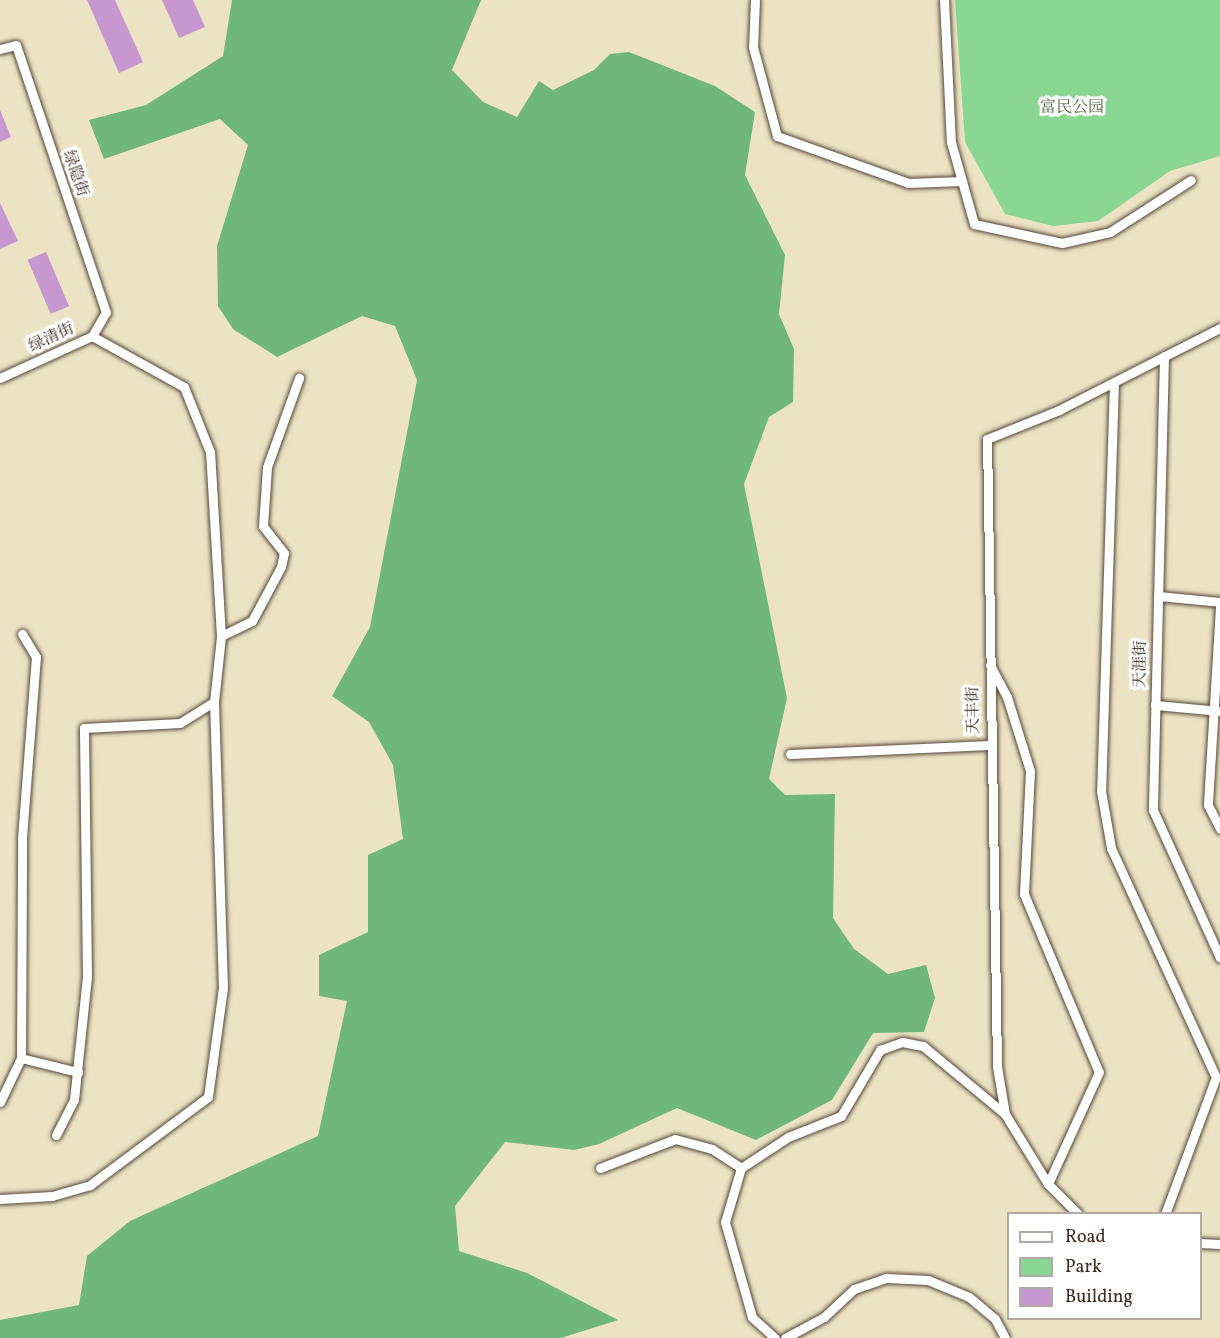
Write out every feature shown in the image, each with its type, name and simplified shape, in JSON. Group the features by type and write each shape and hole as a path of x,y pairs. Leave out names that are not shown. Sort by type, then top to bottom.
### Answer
{"street":[{"path":"755,0 753,47 777,136 908,183 962,181"},
{"path":"944,0 951,142 974,224 1062,243 1110,232 1191,180"},
{"name":"绿隐街","path":"0,49 16,45 106,312"},
{"name":"绿清街","path":"0,378 92,336 106,312"},
{"name":"天丰街","path":"1076,1212 1048,1184 1005,1114 997,1066 988,663 987,439 1114,382 1220,328"},
{"path":"0,1199 52,1196 90,1185 208,1097 223,988 214,702 221,636 210,452 184,387 92,336"},
{"name":"天涯街","path":"1164,356 1153,810 1217,942 1220,958"},
{"path":"221,636 252,621 280,567 284,553 263,526 267,467 299,378"},
{"path":"1114,382 1101,791 1111,848 1218,1078 1166,1212"},
{"path":"1158,596 1220,602"},
{"path":"1220,607 1217,711 1208,805 1220,829"},
{"path":"0,1101 21,1058 22,838 36,657 22,634"},
{"path":"988,663 1007,697 1030,771 1024,894 1099,1072 1048,1184"},
{"path":"56,1135 74,1100 87,977 84,728 180,723 214,702"},
{"path":"1155,705 1217,711"},
{"path":"790,754 990,745"},
{"path":"775,1338 752,1317 725,1222 741,1168 788,1137 841,1116 880,1050 902,1042 923,1046 1005,1114"},
{"path":"21,1058 78,1072"},
{"path":"600,1168 675,1139 712,1149 741,1168"},
{"path":"1202,1242 1220,1244"},
{"path":"785,1338 824,1317 854,1289 886,1278 928,1280 969,1297 995,1319 1005,1338"}],"green space":[{"path":"232,0 481,0 452,70 483,102 517,117 539,81 553,90 594,70 610,54 629,52 715,86 755,112 745,175 785,255 779,314 794,349 793,402 769,417 744,484 787,698 769,779 785,795 835,794 833,918 854,949 888,974 926,965 935,998 924,1032 873,1033 832,1100 756,1140 677,1108 599,1144 574,1150 505,1142 455,1206 459,1251 527,1273 618,1320 561,1338 0,1338 0,1320 79,1305 87,1256 130,1221 318,1136 347,1001 319,996 319,955 368,932 368,855 403,839 393,765 369,722 332,696 370,627 417,380 395,326 362,316 277,357 233,329 218,306 217,246 248,145 220,119 104,159 89,120 146,105 223,56"},
{"name":"富民公园","path":"955,0 1220,0 1220,156 1170,171 1098,221 1053,226 1005,214 965,142"}],"building":[{"path":"87,0 115,0 143,62 119,73"},
{"path":"162,0 193,0 205,27 179,38"},
{"path":"0,110 11,137 0,142"},
{"path":"0,203 18,241 0,249"},
{"path":"46,252 69,306 51,314 28,260"}]}
